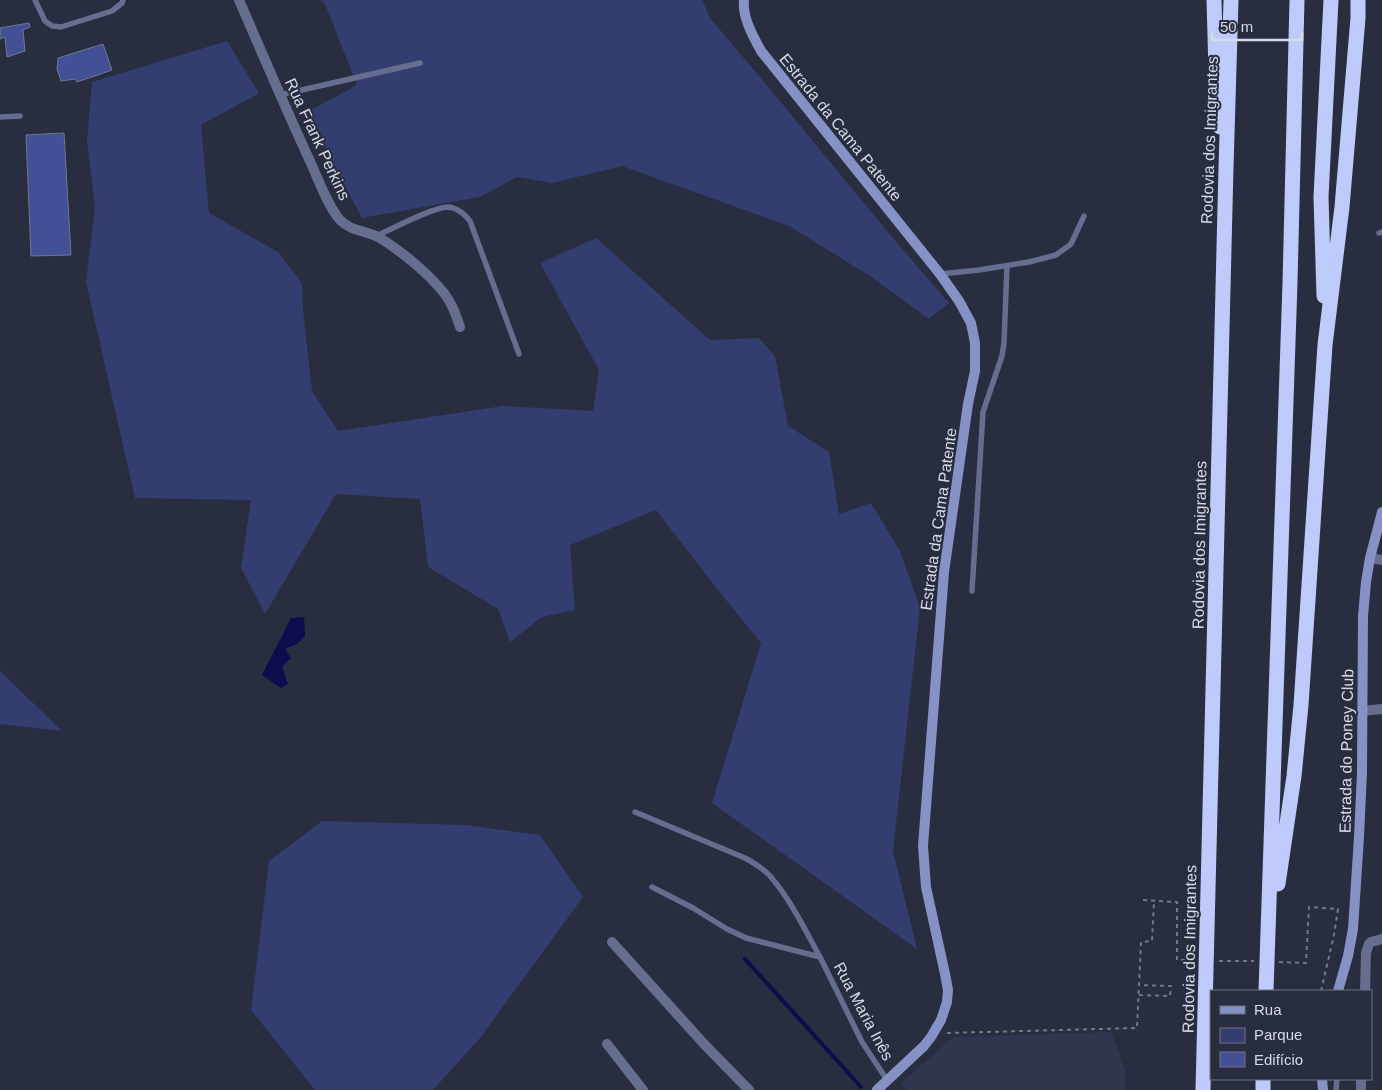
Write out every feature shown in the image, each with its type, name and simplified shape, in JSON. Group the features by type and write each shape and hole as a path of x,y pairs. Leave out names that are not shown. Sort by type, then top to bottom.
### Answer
{"highway":[{"path":"1214,0 1217,107 1226,168"},
{"name":"Rodovia dos Imigrantes","path":"1203,1090 1231,0"},
{"path":"1266,990 1290,283 1297,0"},
{"path":"1325,344 1321,197 1331,0"},
{"path":"1266,960 1294,776 1301,705 1325,344 1342,207 1358,0"}],"street":[{"name":"Rua Frank Perkins","path":"239,0 280,95 330,204 339,219 347,226 376,236 407,258 445,294 454,309 460,327"},
{"name":"Estrada da Cama Patente","path":"743,2 750,33 761,51 940,274 967,316 976,343 975,371 968,404 944,572 924,846 926,887 948,990 945,1009 937,1028 924,1046 883,1086"},
{"name":"Estrada do Poney Club","path":"1338,990 1353,929 1360,837 1363,616 1366,582 1382,512"},
{"path":"1370,558 1382,560"},
{"path":"1362,711 1382,709"},
{"path":"1365,990 1367,948 1371,942 1379,940"},
{"path":"612,942 704,1044 749,1090"},
{"path":"607,1044 643,1090"}],"lane":[{"path":"37,0 45,21 52,26 60,28 112,11 123,0"},
{"path":"280,95 420,63"},
{"path":"0,117 20,116"},
{"path":"376,236 436,209 447,207 456,209 464,214 470,222 519,354"},
{"path":"940,274 1007,266 1056,255 1071,244 1084,216"},
{"path":"972,591 983,412 1002,356 1007,266"},
{"path":"635,812 745,858 761,868 770,876 783,894 820,957"},
{"name":"Rua Maria Inês","path":"652,887 746,938 820,957 883,1086"}],"path":[{"path":"1143,900 1177,902 1177,960 1196,960"},
{"path":"937,1028 947,1033 1136,1028 1141,942 1152,941 1154,901"},
{"path":"1216,960 1306,962 1309,907 1338,909 1321,990"},
{"path":"1139,995 1170,996 1171,986 1140,985"}],"shaded area":[{"path":"304,617 305,636 297,644 285,649 291,658 282,667 288,684 281,688 262,675 291,618"},
{"path":"1112,1032 1125,1070 1125,1090 906,1090 901,1083 953,1037"}],"green space":[{"path":"321,0 702,0 710,18 949,303 929,319 870,276 789,226 622,166 552,183 517,177 480,197 362,218 306,113 357,85 325,4"},
{"path":"227,41 259,93 201,125 209,213 278,252 302,283 312,391 338,431 503,406 593,411 599,370 540,263 596,238 710,340 759,338 775,356 788,426 829,452 839,514 871,503 900,551 920,608 893,851 917,949 712,803 761,643 656,510 570,545 575,610 542,617 510,642 498,609 428,567 420,499 336,494 265,614 241,568 251,500 135,498 86,282 95,207 87,141 92,82"},
{"path":"0,671 62,731 0,724"},
{"path":"322,821 466,825 540,835 583,897 480,1038 433,1090 315,1090 251,1010 269,861"}],"building":[{"path":"29,23 30,27 23,30 25,51 7,57 5,37 0,39 0,28"},
{"path":"103,44 112,70 77,82 75,79 61,81 57,69 58,58"},
{"path":"64,133 71,255 31,256 26,135"}],"waterway":[{"path":"745,959 861,1087"}]}
